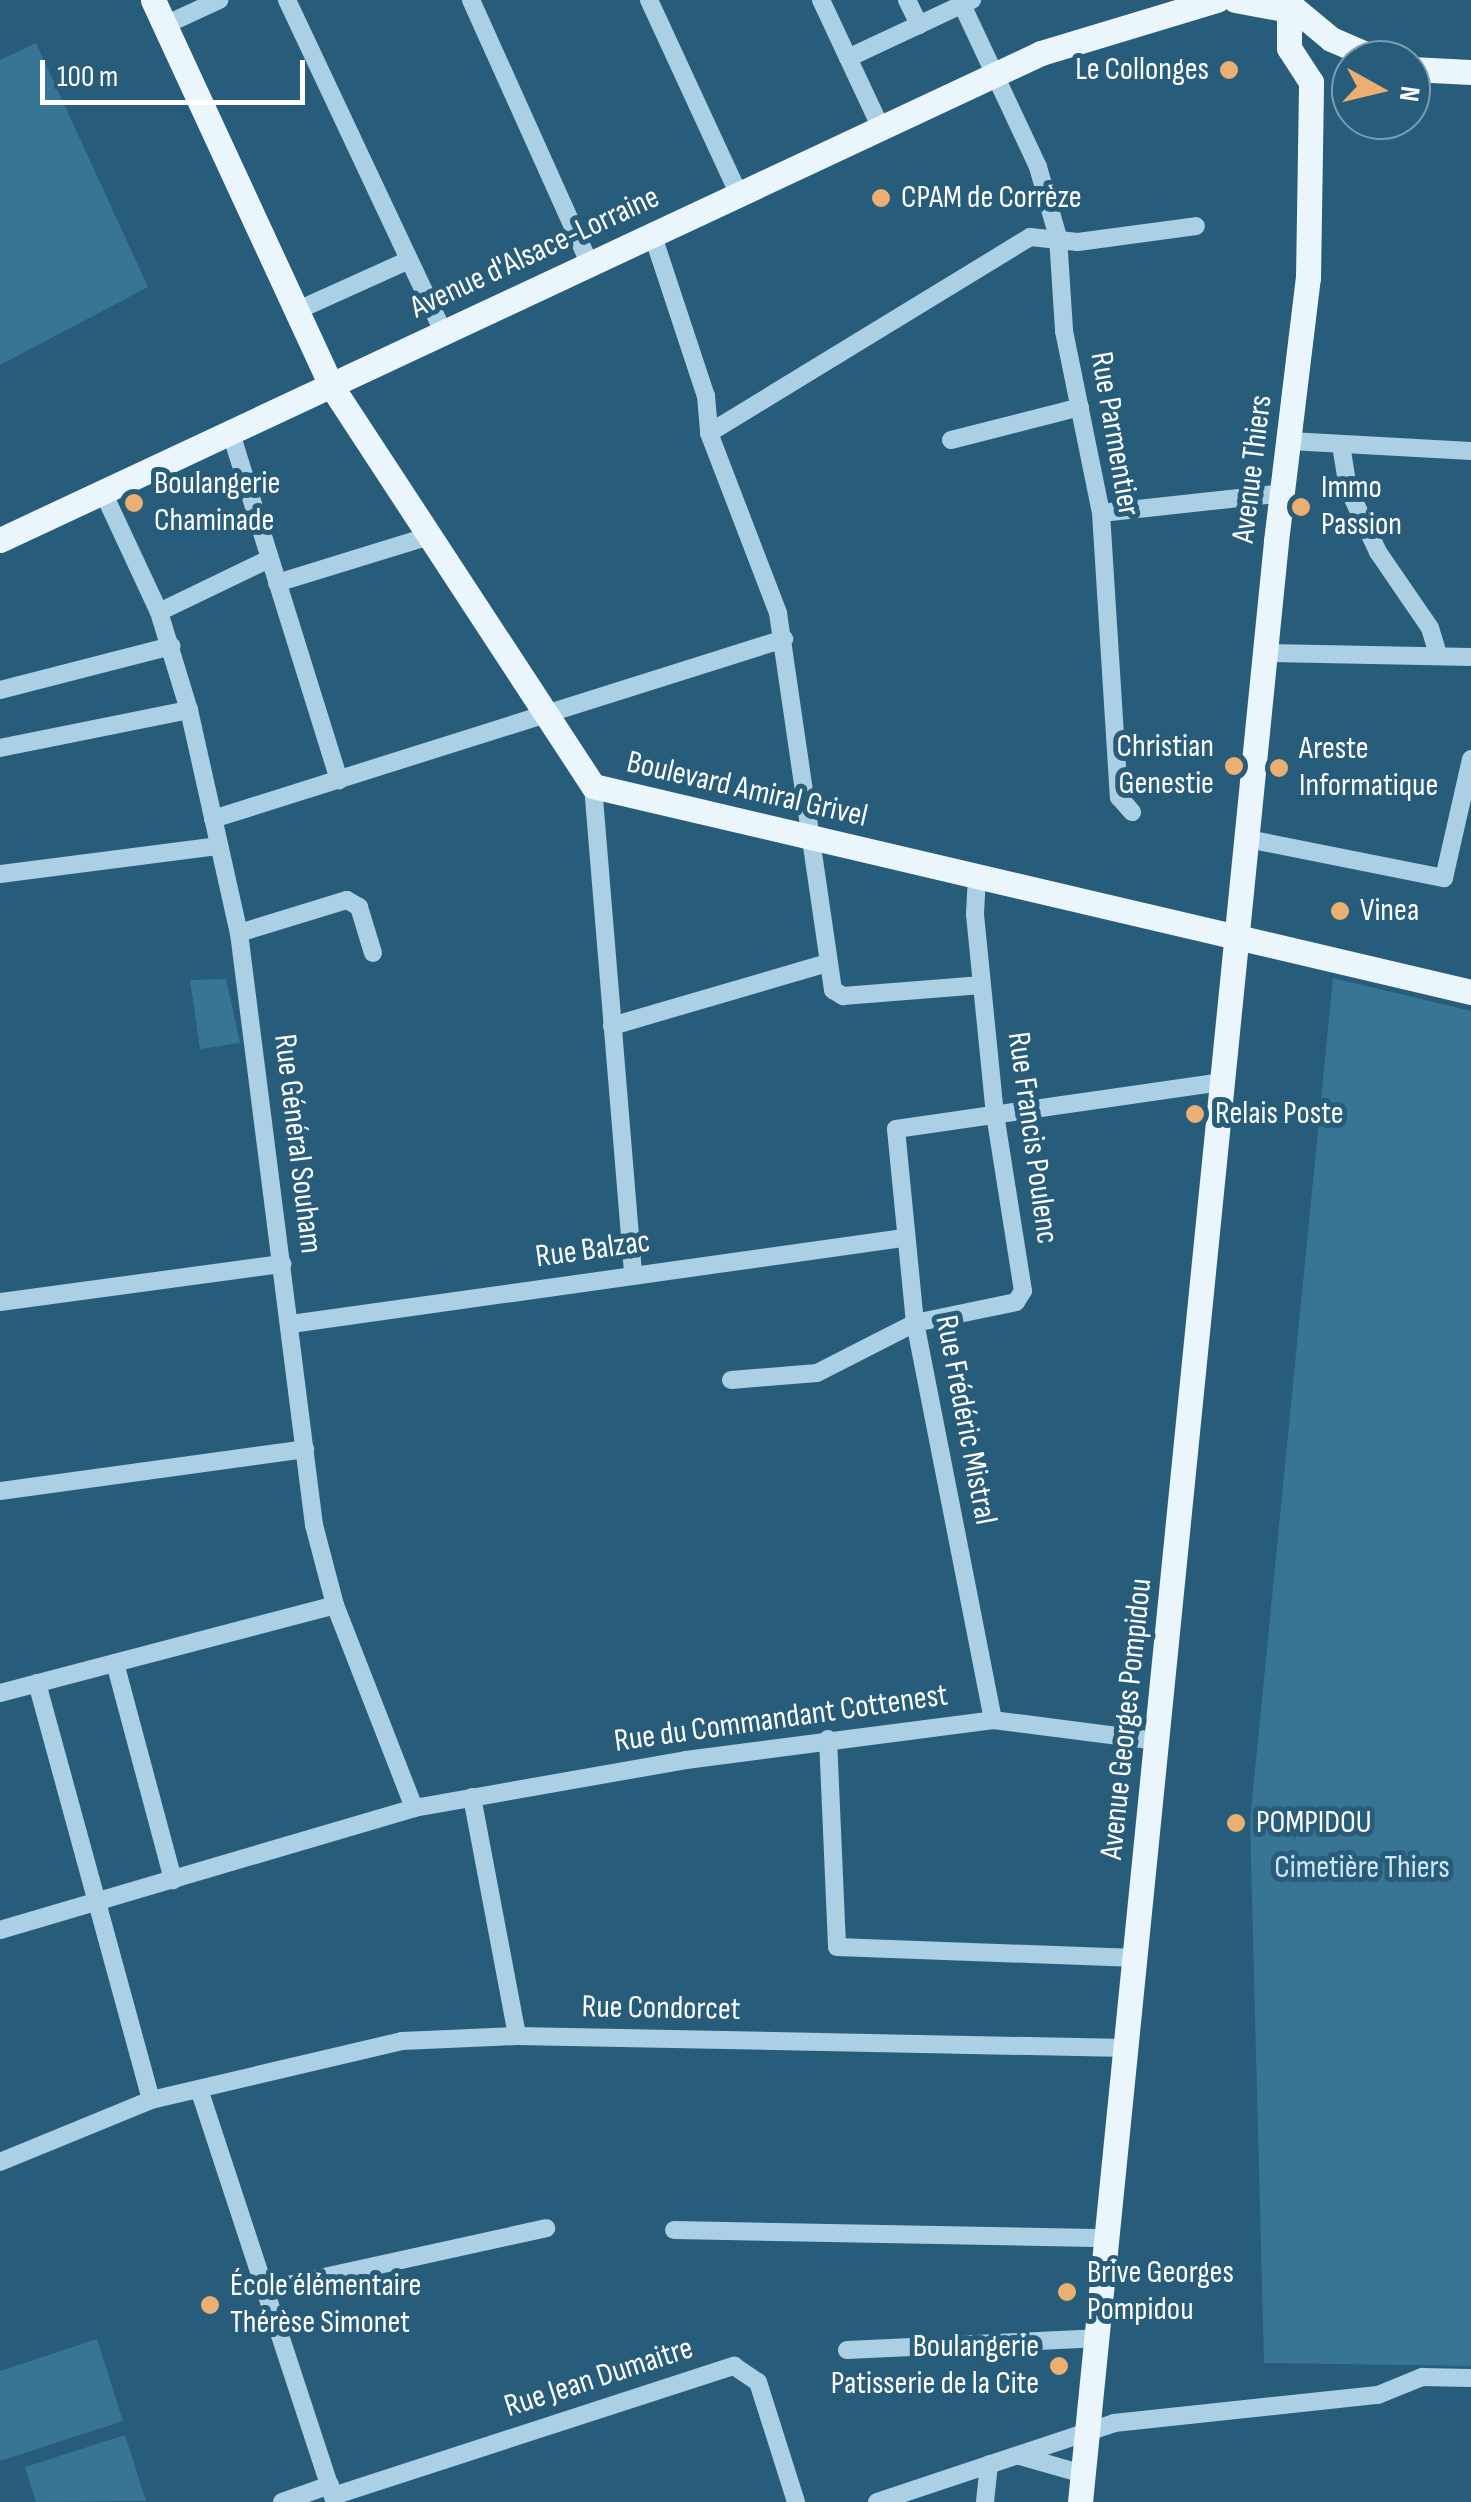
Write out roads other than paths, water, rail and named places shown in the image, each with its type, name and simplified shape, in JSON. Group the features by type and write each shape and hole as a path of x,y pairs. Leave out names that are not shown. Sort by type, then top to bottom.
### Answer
{"main road":[{"name":"Boulevard Amiral Grivel","path":"153,0 332,387 594,786 1234,941 1471,992"},
{"name":"Avenue d'Alsace-Lorraine","path":"0,540 993,74 1100,32 1217,0"},
{"path":"1235,0 1286,5 1333,40"},
{"name":"Avenue Thiers","path":"1234,941 1308,278 1311,82 1289,48 1286,5"},
{"path":"1431,70 1471,72"},
{"name":"Avenue Georges Pompidou","path":"1080,2502 1224,1082 1234,941"}],"street":[{"path":"165,25 220,0"},
{"path":"288,0 443,332"},
{"path":"471,0 588,262"},
{"path":"649,0 738,193"},
{"path":"822,0 880,126"},
{"path":"906,0 919,25"},
{"path":"848,58 968,6"},
{"name":"Rue Parmentier","path":"968,6 993,74 1038,167 1058,237 1064,330 1102,513 1118,797 1132,812"},
{"path":"709,433 1030,237 1078,242 1196,226"},
{"path":"652,233 709,433 784,639 834,990 842,996 982,985"},
{"path":"296,312 409,260"},
{"path":"951,440 1080,407"},
{"path":"230,430 340,780"},
{"path":"1290,441 1471,451"},
{"path":"1342,445 1355,504 1430,628 1438,655"},
{"name":"Rue Général Souham","path":"103,492 159,612 188,710 239,933 314,1525 335,1605 414,1808"},
{"path":"1102,513 1284,493"},
{"path":"277,583 430,536"},
{"path":"159,612 269,559"},
{"path":"213,819 784,639"},
{"path":"0,690 171,646"},
{"path":"1266,653 1471,657"},
{"path":"0,748 188,710"},
{"path":"1248,839 1444,878 1471,760"},
{"path":"594,786 633,1275"},
{"path":"0,874 219,846"},
{"name":"Rue Francis Poulenc","path":"730,1380 817,1373 915,1323 1016,1302 1023,1291 995,1115 982,985 977,876"},
{"path":"239,933 347,900 359,907 373,953"},
{"path":"612,1026 828,963"},
{"path":"995,1115 1224,1082"},
{"name":"Rue Frédéric Mistral","path":"993,1720 915,1323 896,1129 995,1115"},
{"name":"Rue Balzac","path":"291,1324 904,1238"},
{"path":"0,1302 282,1264"},
{"path":"0,1492 305,1449"},
{"path":"0,1693 335,1605"},
{"path":"114,1662 173,1880"},
{"path":"37,1683 151,2100"},
{"name":"Rue du Commandant Cottenest","path":"0,1930 414,1808 472,1798 828,1740 993,1720 1158,1740"},
{"path":"828,1740 838,1947 1136,1958"},
{"path":"472,1798 517,2036"},
{"name":"Rue Condorcet","path":"0,2162 151,2100 402,2041 517,2036 1127,2048"},
{"path":"199,2088 333,2494 282,2502"},
{"path":"266,2290 546,2228"},
{"path":"674,2230 1108,2238"},
{"path":"847,2350 1096,2338"},
{"name":"Rue Jean Dumaitre","path":"333,2494 734,2366 758,2382 796,2502"},
{"path":"877,2502 1087,2430 1378,2394 1422,2378 1471,2378"},
{"path":"1020,2456 1083,2474"},
{"path":"985,2502 989,2464"}],"place":[{"name":"Le Collonges","path":"1229,70"},
{"name":"CPAM de Corrèze","path":"881,198"},
{"name":"Boulangerie Chaminade","path":"134,503"},
{"name":"Immo Passion","path":"1301,507"},
{"name":"Christian Genestie","path":"1234,766"},
{"name":"Areste Informatique","path":"1279,768"},
{"name":"Vinea","path":"1340,911"},
{"name":"Relais Poste","path":"1195,1114"},
{"name":"POMPIDOU","path":"1236,1823"},
{"name":"Brive Georges Pompidou","path":"1067,2292"},
{"name":"École élémentaire Thérèse Simonet","path":"210,2305"},
{"name":"Boulangerie Patisserie de la Cite","path":"1059,2366"}],"park label":[{"name":"Cimetière Thiers","path":"1362,1868"}]}
